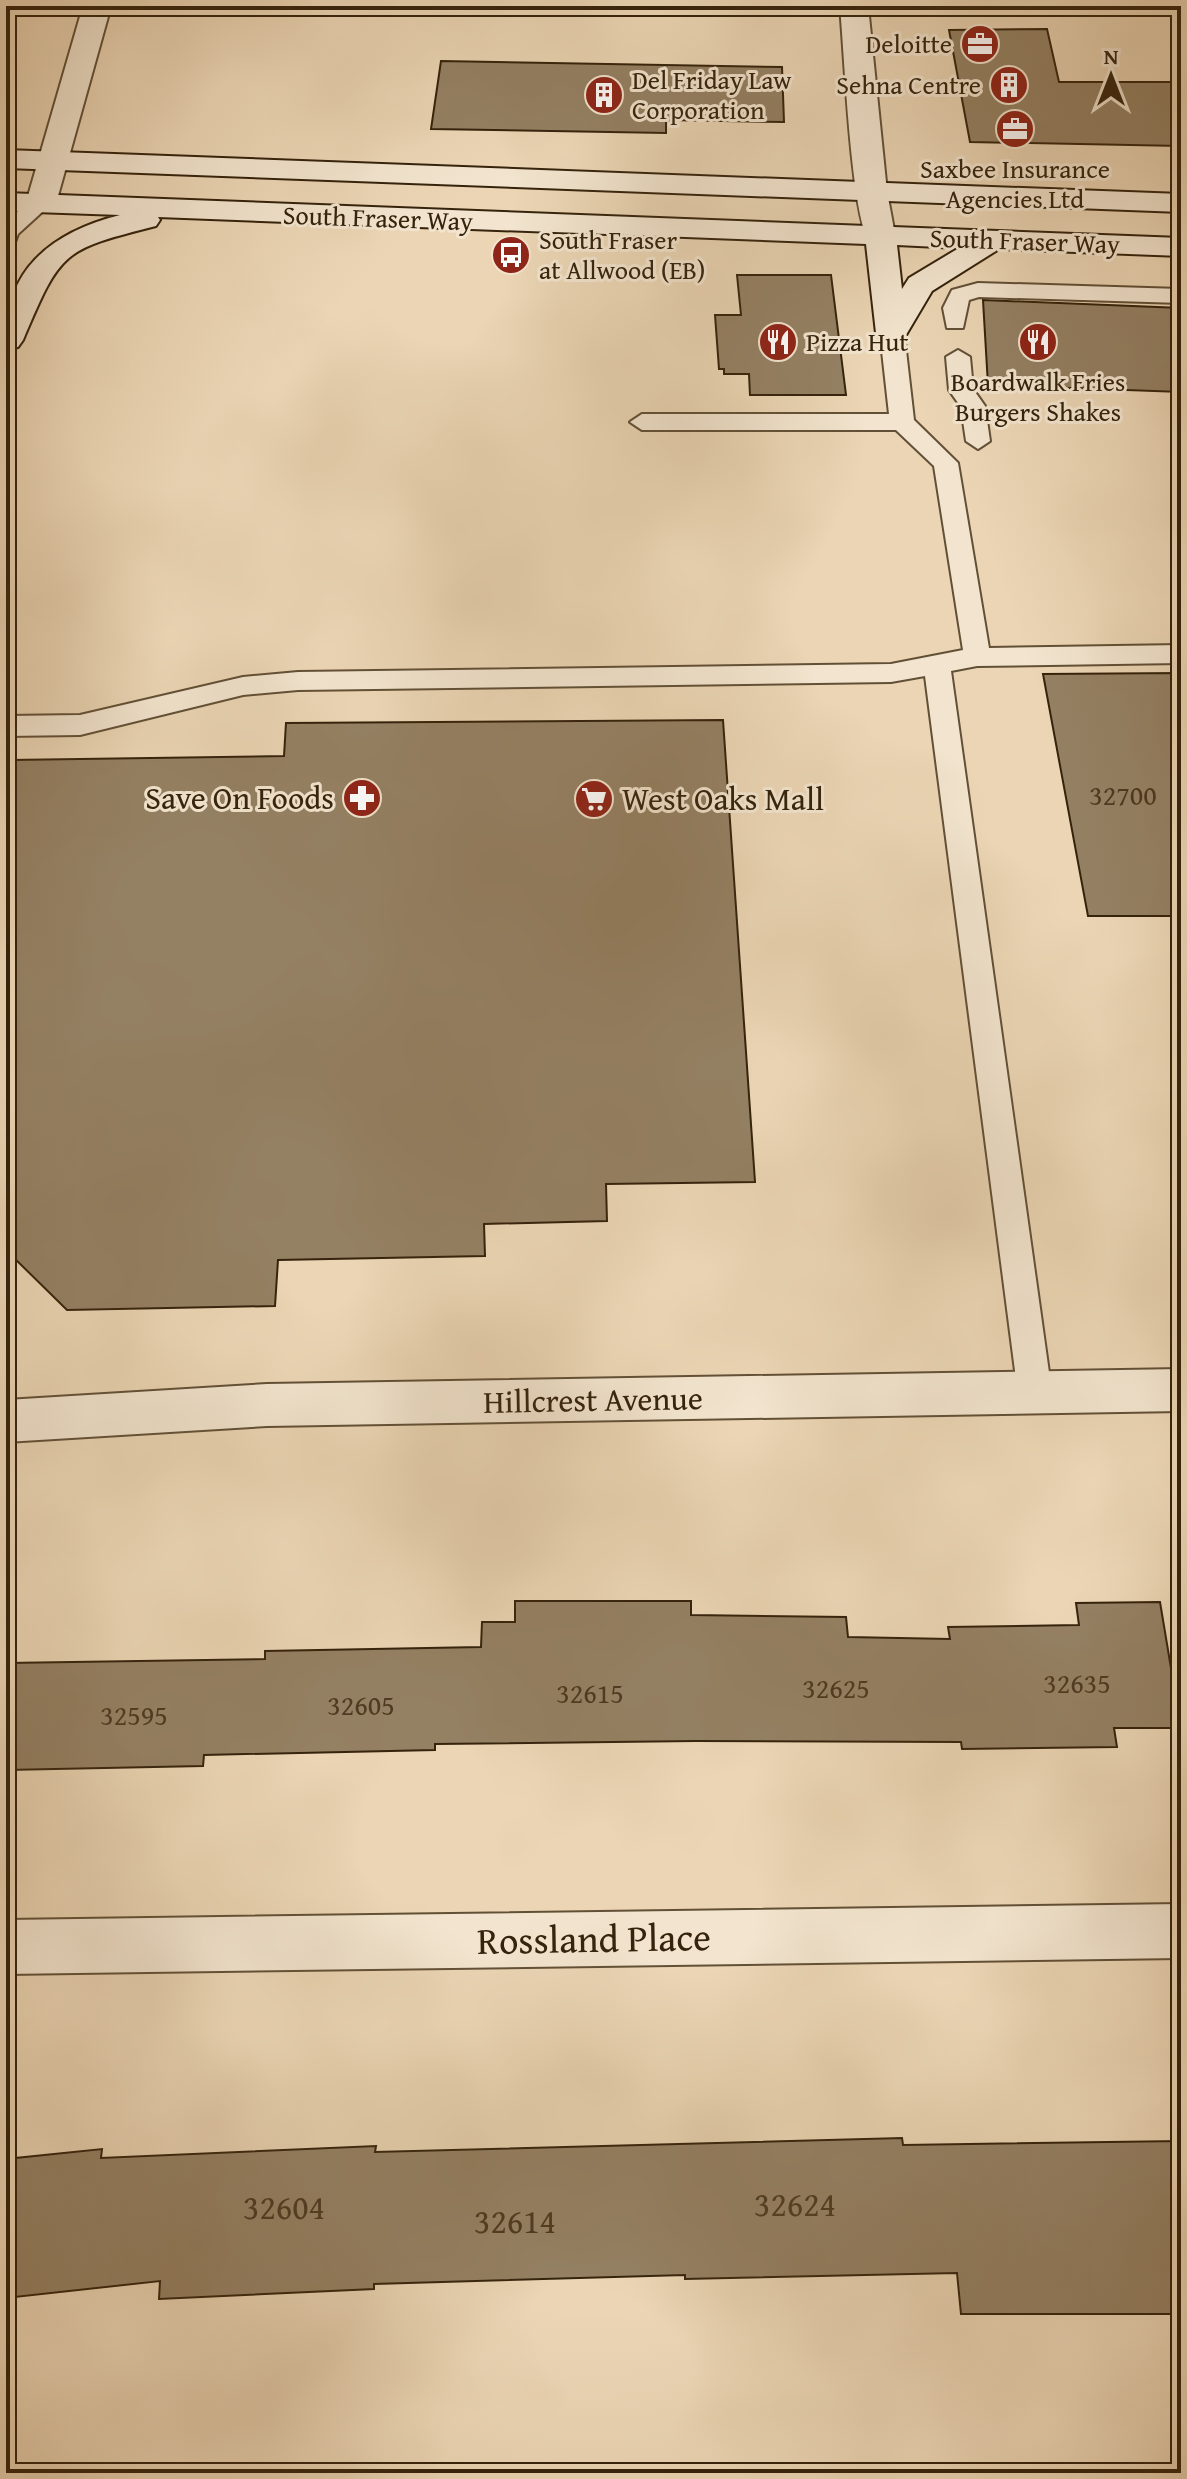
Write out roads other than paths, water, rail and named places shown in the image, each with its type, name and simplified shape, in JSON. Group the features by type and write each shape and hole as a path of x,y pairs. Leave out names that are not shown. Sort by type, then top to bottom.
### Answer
{"main road":[{"path":"41,203 97,6"},
{"path":"854,6 872,192 892,333"},
{"name":"South Fraser Way","path":"6,159 1181,203"},
{"name":"South Fraser Way","path":"6,202 1181,247"},
{"path":"6,341 43,264 67,245 134,221 214,211"},
{"path":"892,333 920,285 993,240"},
{"name":"Hillcrest Avenue","path":"6,1421 267,1405 1181,1390"},
{"name":"Rossland Place","path":"6,1947 1181,1931"}],"lane":[{"path":"6,240 8,232 41,203"},
{"path":"955,323 954,308 960,295 978,290 1181,296"},
{"path":"892,333 902,423"},
{"path":"958,357 961,390 973,406 978,441"},
{"path":"642,422 856,420 902,423 946,463 977,657"},
{"path":"6,726 80,725 243,686 298,681 891,673 977,657 1181,654"},
{"path":"937,665 1035,1394"}],"place":[{"name":"Deloitte","path":"980,44"},
{"name":"Sehna Centre","path":"1009,85"},
{"name":"Del Friday Law Corporation","path":"604,95"},
{"name":"Saxbee Insurance Agencies Ltd","path":"1015,129"},
{"name":"South Fraser at Allwood (EB)","path":"511,255"},
{"name":"Pizza Hut","path":"778,342"},
{"name":"Boardwalk Fries Burgers Shakes","path":"1038,342"},
{"name":"Save On Foods","path":"362,798"},
{"name":"West Oaks Mall","path":"594,799"}]}
